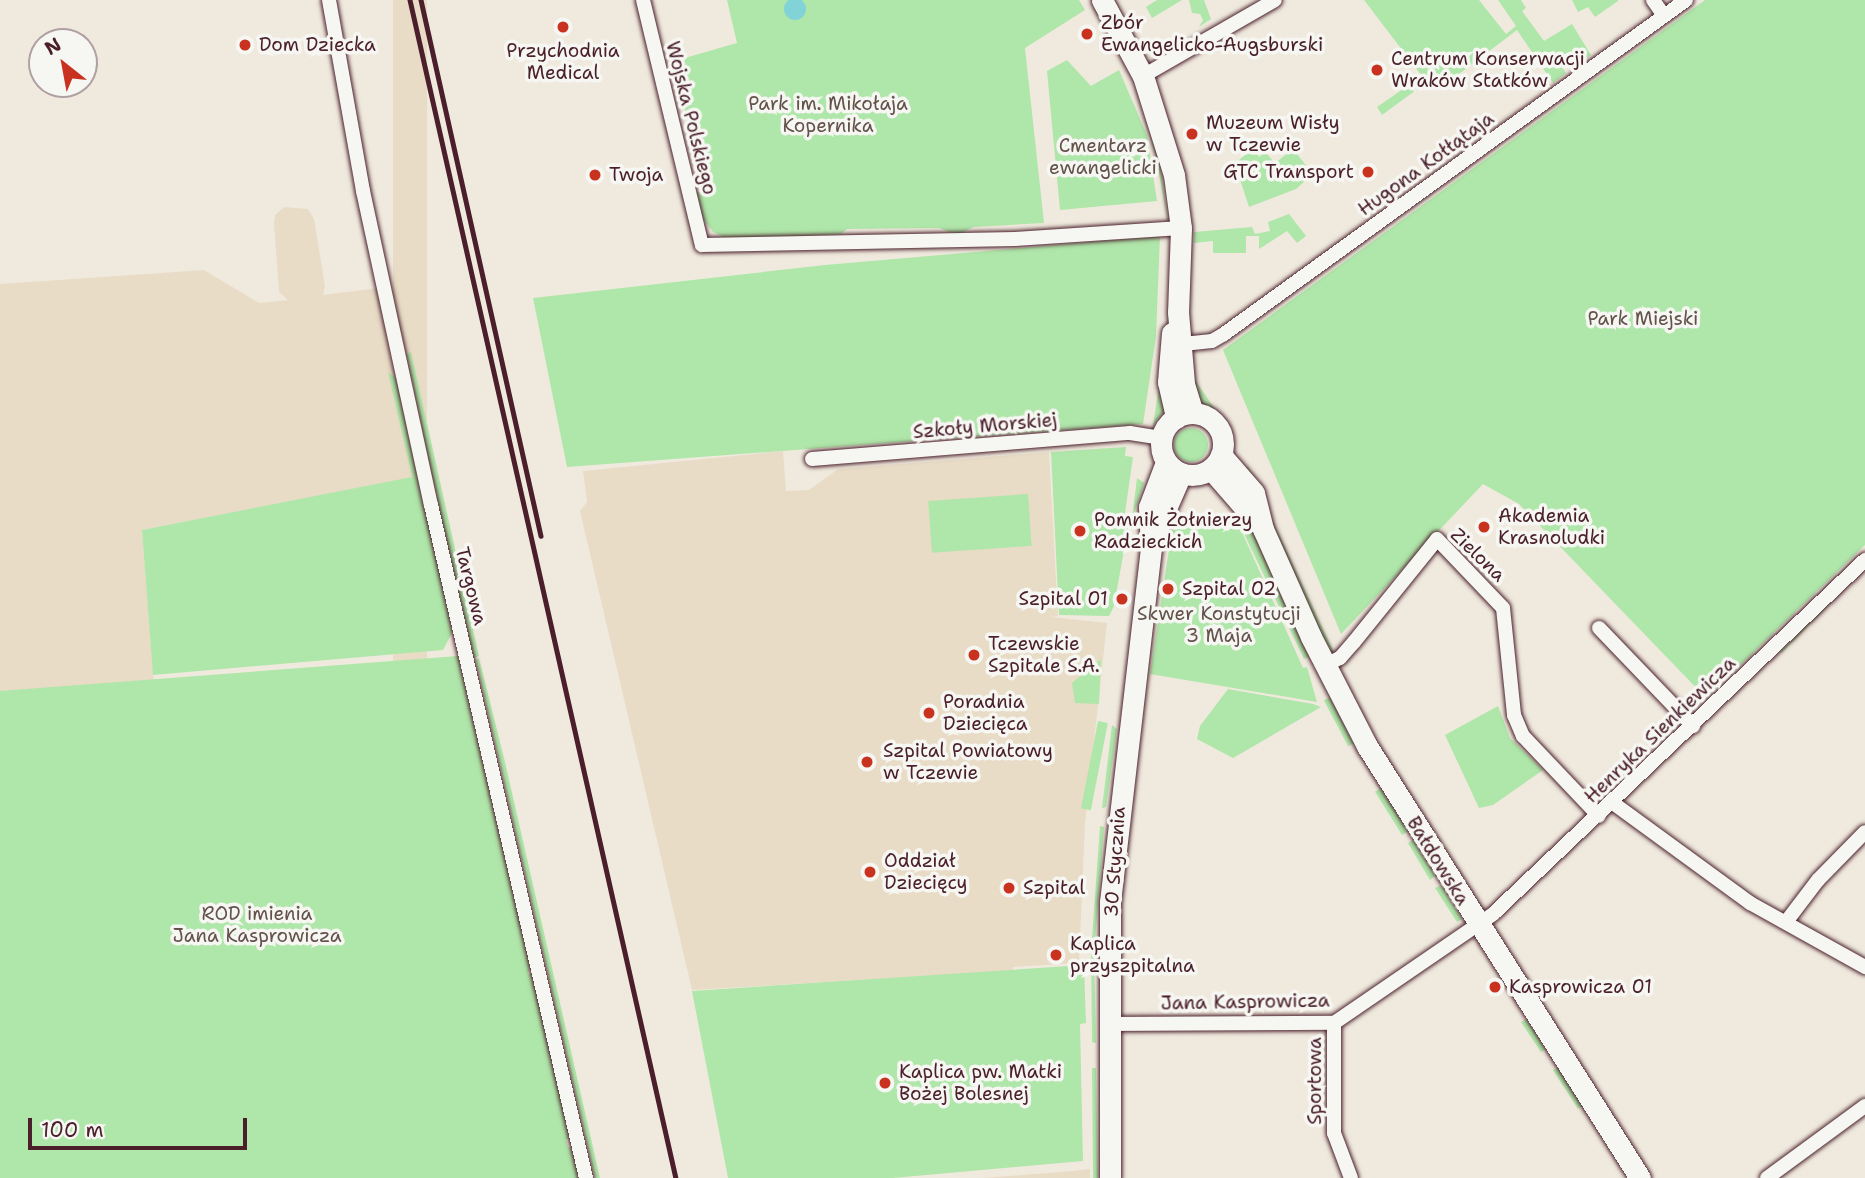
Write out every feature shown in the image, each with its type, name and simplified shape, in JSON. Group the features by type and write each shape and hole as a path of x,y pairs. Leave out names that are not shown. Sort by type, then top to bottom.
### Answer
{"street":[{"name":"Targowa","path":"329,0 363,191 431,505 586,1178"},
{"name":"Wojska Polskiego","path":"643,0 702,245 1100,233 1181,228"},
{"path":"1102,0 1143,76 1174,176 1181,228 1178,312 1168,362 1184,415"},
{"path":"1143,76 1275,0"},
{"path":"1653,0 1664,16"},
{"name":"Hugona Kołłątaja","path":"1183,344 1212,341 1224,334 1686,0"},
{"path":"1178,312 1183,344 1184,415 1161,438 1173,468 1216,462 1218,427 1184,415"},
{"name":"Szkoły Morskiej","path":"812,459 1130,433 1161,438"},
{"name":"Bałdowska","path":"1216,462 1254,493 1263,529 1324,666 1367,746 1640,1178"},
{"name":"30 Stycznia","path":"1110,1178 1110,902 1117,820 1151,548 1149,507 1173,468"},
{"name":"Zielona","path":"1324,666 1347,650 1437,539 1503,608 1514,715 1523,736 1598,816"},
{"name":"Henryka Sienkiewicza","path":"1479,926 1613,803 1865,560"},
{"path":"1599,628 1693,726"},
{"path":"1613,803 1743,898 1865,967"},
{"path":"1786,922 1818,880 1865,832"},
{"name":"Jana Kasprowicza","path":"1110,1024 1334,1023 1479,926"},
{"name":"Sportowa","path":"1334,1023 1334,1133 1351,1178"},
{"path":"1767,1178 1865,1106"}],"shaded area":[{"path":"393,0 427,0 427,1178 393,1178"},
{"path":"284,207 308,209 314,219 325,286 323,295 379,288 411,478 142,530 154,682 0,693 0,284 204,270 259,303 288,300 279,292 274,223 275,215"},
{"name":"Szpital Powiatowy w Tczewie","path":"783,451 786,491 809,490 838,469 1049,452 1058,616 1051,617 1107,623 1085,823 1079,963 1013,967 1013,971 692,990 580,511 587,502 583,471"},
{"path":"1090,1169 1090,1178 983,1178 1071,1171"}],"green space":[{"name":"Park im. Mikołaja Kopernika","path":"727,0 1079,0 1085,10 1025,48 1044,223 974,227 957,235 939,228 847,229 841,234 730,240 713,232 703,219 695,193 708,190 671,62 737,43"},
{"path":"1157,0 1182,0 1152,18 1146,7"},
{"path":"1189,0 1204,0 1211,19 1199,27 1203,20 1200,14 1192,13"},
{"path":"1364,0 1479,0 1506,34 1516,26 1498,0 1521,0 1526,8 1522,11 1544,41 1572,24 1591,55 1576,66 1569,58 1560,64 1566,73 1553,83 1517,30 1451,80 1450,86 1445,89 1440,81 1431,86 1427,82 1382,115 1377,107 1422,76"},
{"path":"1572,0 1618,1 1595,17 1588,7 1578,12"},
{"name":"Park Miejski","path":"1705,0 1865,0 1865,545 1706,698 1519,504 1483,484 1341,634 1223,350"},
{"name":"Cmentarz ewangelicki","path":"1067,60 1091,86 1119,70 1147,135 1157,201 1060,210 1047,71"},
{"path":"1140,96 1160,161 1168,225 1157,162"},
{"path":"1253,147 1259,157 1265,152 1275,163 1293,149 1313,174 1296,189 1249,207 1235,164"},
{"path":"1289,214 1306,236 1297,243 1287,231 1259,249 1259,236 1246,236 1246,253 1213,253 1213,241 1194,243 1194,232 1252,227 1255,234 1270,231 1268,222"},
{"path":"1160,236 1156,336 1143,424 567,467 533,298 825,265"},
{"path":"411,352 479,656 474,658 429,464 407,354"},
{"path":"388,372 397,379 453,631 443,650 153,675 142,530 412,477"},
{"path":"1193,377 1219,415 1198,401"},
{"path":"1160,379 1166,408 1153,426"},
{"path":"1191,428 1203,433 1208,445 1203,457 1191,462 1179,457 1174,445 1179,433"},
{"path":"1126,447 1125,456 1133,457 1123,527 1128,528 1114,606 1109,616 1059,615 1051,452"},
{"path":"1248,466 1334,652 1329,654 1243,471"},
{"path":"1137,478 1144,483 1132,520 1134,503"},
{"path":"1028,494 1032,546 932,553 928,501"},
{"path":"1226,496 1251,527 1310,657 1304,659"},
{"name":"Skwer Konstytucji 3 Maja","path":"1236,519 1303,668 1307,667 1317,702 1150,674 1172,530"},
{"path":"1865,568 1782,653 1780,652"},
{"name":"ROD imienia Jana Kasprowicza","path":"458,656 530,966 528,974 534,974 574,1139 566,1139 568,1147 575,1148 583,1178 0,1178 0,691"},
{"path":"479,658 600,1178 595,1178 476,660"},
{"path":"1101,659 1099,704 1075,703 1072,683"},
{"path":"1228,689 1321,707 1233,758 1197,739 1200,726"},
{"path":"1330,697 1354,743 1348,746 1324,700"},
{"path":"1498,706 1510,738 1543,770 1493,805 1479,808 1445,735"},
{"path":"1098,721 1108,723 1091,810 1081,808"},
{"path":"1112,725 1117,729 1106,807 1102,808"},
{"path":"1381,788 1408,831 1402,835 1375,792"},
{"path":"1100,826 1104,827 1094,953 1096,1043 1092,1042 1091,953"},
{"path":"1413,840 1436,875 1430,880 1408,843"},
{"path":"1441,885 1462,919 1457,922 1435,888"},
{"path":"1084,965 1086,1023 1080,1024 1083,1161 893,1178 728,1178 692,991"},
{"path":"1526,1019 1546,1049 1541,1052 1521,1022"},
{"path":"1558,1067 1583,1106 1578,1109 1553,1070"},
{"path":"1092,1068 1096,1068 1098,1178 1093,1178"}],"water":[{"path":"795,-2 803,1 806,9 803,17 795,20 787,17 784,9 787,1"}],"railway":[{"path":"410,0 676,1178"},
{"path":"421,0 541,536"}],"place":[{"name":"Przychodnia Medical","path":"563,27"},
{"name":"Zbór Ewangelicko-Augsburski","path":"1087,34"},
{"name":"Dom Dziecka","path":"245,45"},
{"name":"Centrum Konserwacji Wraków Statków","path":"1377,70"},
{"name":"Muzeum Wisły w Tczewie","path":"1192,134"},
{"name":"GTC Transport","path":"1368,172"},
{"name":"Twoja","path":"595,175"},
{"name":"Akademia Krasnoludki","path":"1484,527"},
{"name":"Pomnik Żołnierzy Radzieckich","path":"1080,531"},
{"name":"Szpital 02","path":"1168,589"},
{"name":"Szpital 01","path":"1122,599"},
{"name":"Tczewskie Szpitale S.A.","path":"974,655"},
{"name":"Poradnia Dziecięca","path":"929,713"},
{"name":"Szpital Powiatowy w Tczewie","path":"867,762"},
{"name":"Oddział Dziecięcy","path":"870,872"},
{"name":"Szpital","path":"1009,888"},
{"name":"Kaplica przyszpitalna","path":"1056,955"},
{"name":"Kasprowicza 01","path":"1495,987"},
{"name":"Kaplica pw. Matki Bożej Bolesnej","path":"885,1083"}]}
